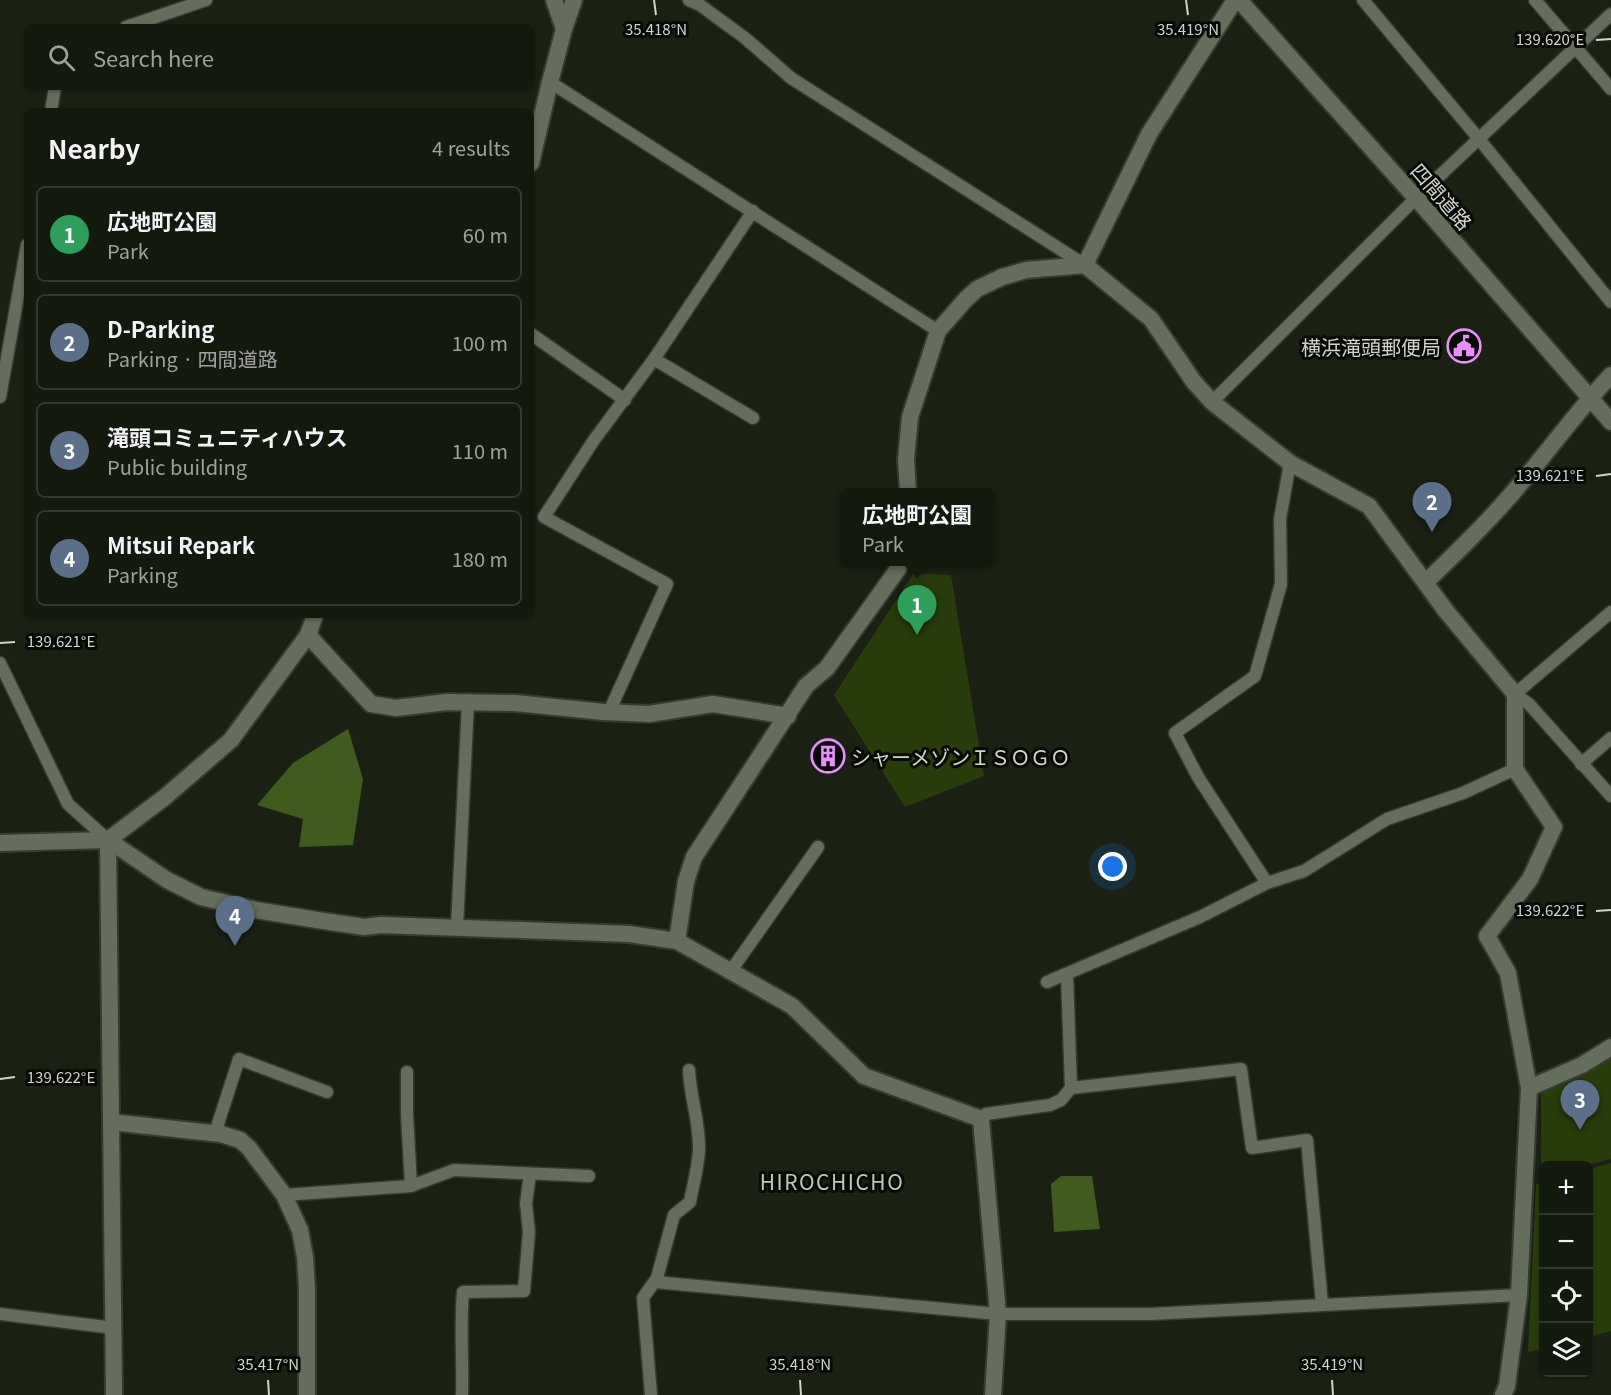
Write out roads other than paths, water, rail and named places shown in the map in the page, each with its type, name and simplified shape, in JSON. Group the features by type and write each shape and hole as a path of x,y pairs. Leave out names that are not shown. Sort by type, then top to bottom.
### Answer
{"street":[{"path":"554,0 564,29"},
{"path":"534,150 564,29 574,0"},
{"path":"1085,265 1149,134 1237,0"},
{"name":"四間道路","path":"1237,0 1416,198 1611,422"},
{"path":"908,488 906,459 910,417 938,331 977,289 1002,277 1026,270 1085,265 1151,319 1194,382 1212,402 1290,463 1370,506 1446,611 1515,694 1515,769 1554,827 1530,879 1487,936 1508,973 1528,1088 1519,1295 1507,1386 1503,1395"},
{"path":"1426,582 1515,490 1590,397 1611,375"},
{"path":"677,941 686,881 694,857 806,686 827,668 899,566"},
{"path":"0,843 108,840 165,797 231,740 308,634 314,618"},
{"path":"308,634 372,704 396,708 447,702 515,702 649,714 713,704 788,716"},
{"path":"108,840 166,880 201,897 266,911 364,927 381,925 629,933 677,941 792,1006 864,1076 981,1119 998,1314 993,1395"},
{"path":"108,840 114,1395"},
{"path":"1528,1088 1582,1065 1611,1047"},
{"path":"111,1122 215,1133 240,1140 249,1148 284,1195 300,1230 305,1257 307,1395"}],"lane":[{"path":"135,24 206,0"},
{"path":"689,0 700,5 745,38 791,78 1085,265"},
{"path":"1363,0 1611,302"},
{"path":"1535,0 1611,89"},
{"path":"1212,402 1416,198 1611,14"},
{"path":"550,82 938,331"},
{"path":"52,108 54,90"},
{"path":"609,712 667,584 544,517 594,440 654,359 753,211"},
{"path":"0,397 24,262"},
{"path":"534,336 625,400"},
{"path":"654,359 753,418"},
{"path":"1267,883 1198,777 1175,733 1255,676 1281,585 1280,519 1290,463"},
{"path":"1611,612 1515,694 1528,704 1611,796"},
{"path":"0,663 68,804 108,840"},
{"path":"457,927 468,702"},
{"path":"1581,764 1611,738"},
{"path":"1047,982 1200,917 1267,883 1304,871 1387,819 1463,793 1515,769"},
{"path":"730,972 818,847"},
{"path":"981,1119 986,1114 1050,1105 1061,1100 1071,1088 1067,974"},
{"path":"215,1133 238,1059 327,1092"},
{"path":"1071,1088 1241,1069 1252,1148 1307,1140 1323,1304"},
{"path":"651,1395 644,1298 657,1278 674,1215 690,1202 699,1150 689,1070"},
{"path":"407,1072 411,1186"},
{"path":"284,1195 411,1186 454,1170 589,1176"},
{"path":"462,1395 463,1357 460,1327 463,1292 524,1291 529,1232 526,1203 530,1174"},
{"path":"655,1282 998,1314 1150,1314 1519,1295"},
{"path":"0,1314 114,1328"}],"place":[{"name":"横浜滝頭郵便局","path":"1464,346"},
{"name":"D-Parking","path":"1432,532"},
{"name":"広地町公園","path":"917,635"},
{"name":"シャーメゾンＩＳＯＧＯ","path":"828,756"},
{"name":"Mitsui Repark","path":"235,946"},
{"name":"滝頭コミュニティハウス","path":"1580,1130"}],"district":[{"name":"HIROCHICHO","path":"832,1181"}]}
